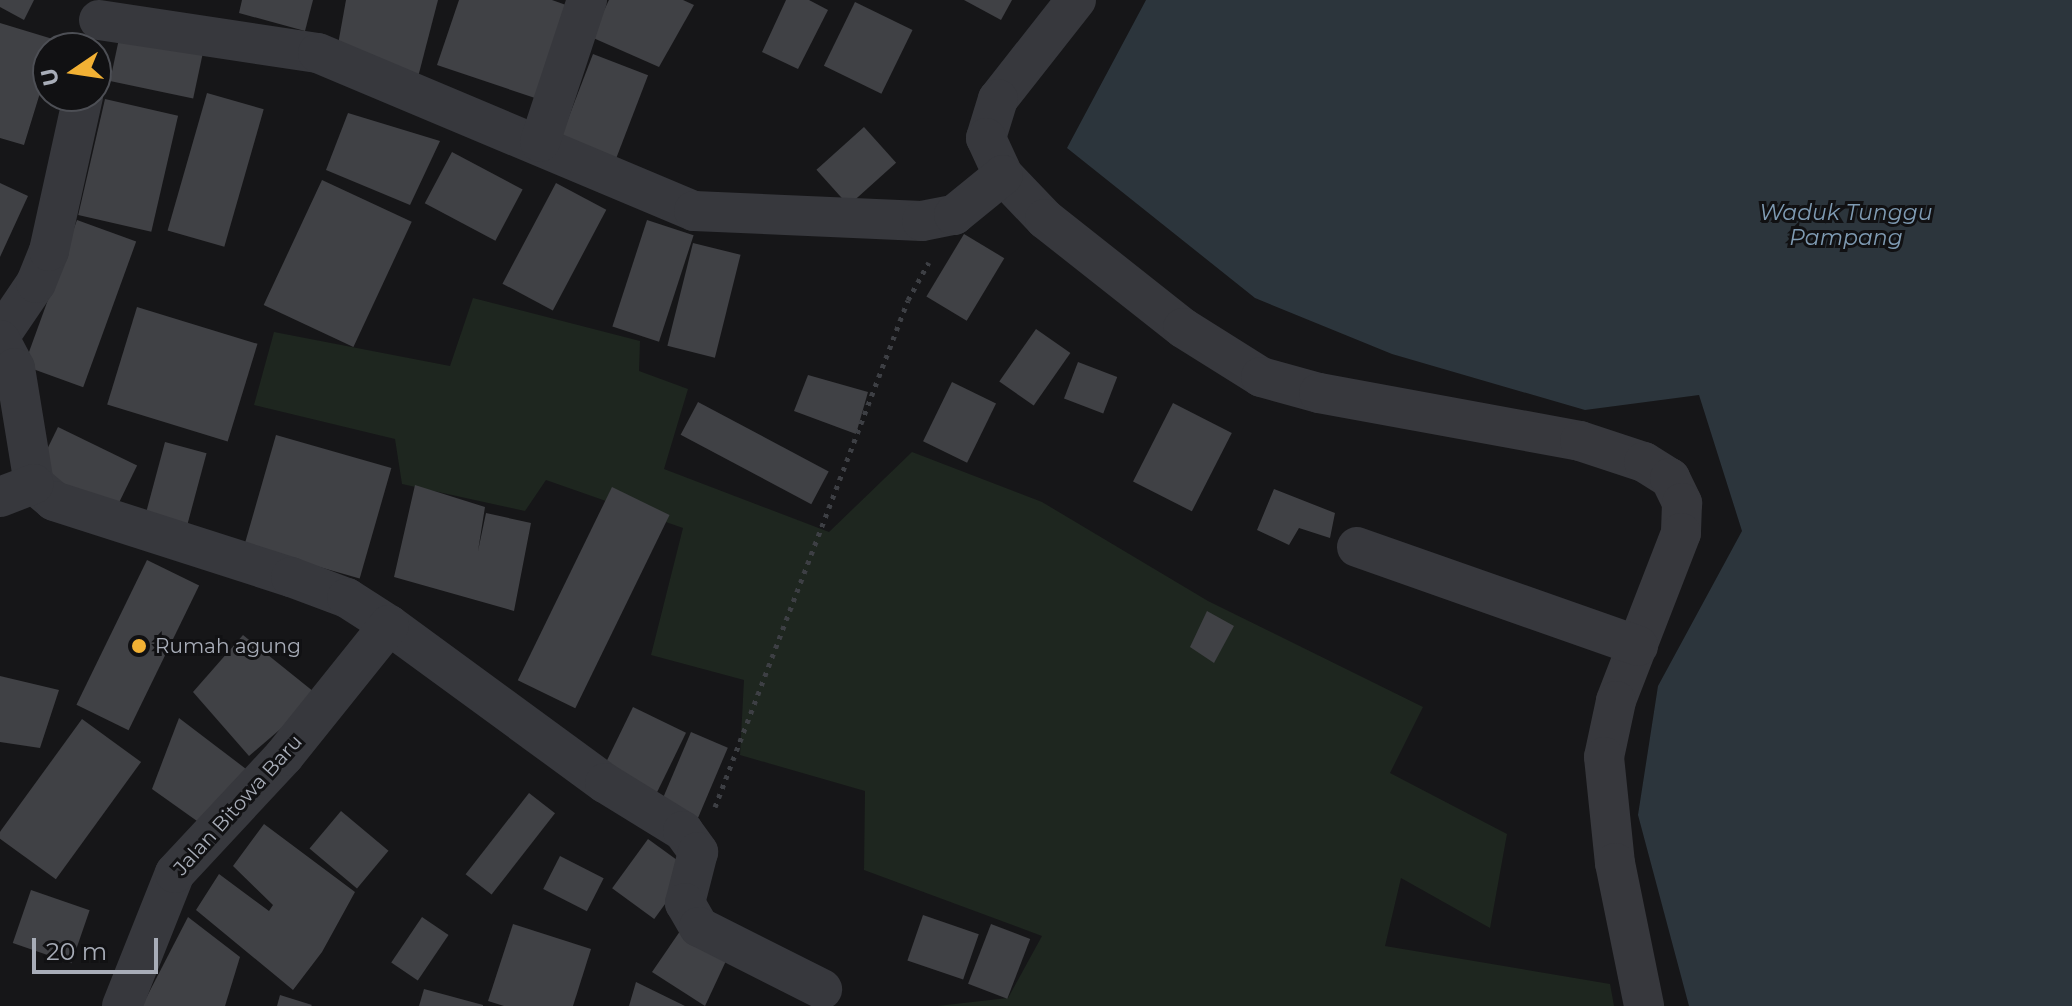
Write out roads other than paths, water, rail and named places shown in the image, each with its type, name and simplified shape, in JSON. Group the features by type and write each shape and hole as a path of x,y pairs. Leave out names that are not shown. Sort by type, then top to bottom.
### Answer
{"street":[{"path":"540,142 587,0"},
{"path":"1076,0 990,117 986,138 1003,175 1045,219 1183,328 1261,377 1319,393 1580,441 1644,462 1670,478 1682,503 1681,533 1616,701 1604,757 1615,863 1644,1006"},
{"path":"97,23 318,53 540,142 631,188 694,211 922,221 954,215 1003,175"},
{"path":"79,112 49,251 36,283 0,338 15,368 17,490 291,577 347,598 389,625 605,783 683,831 698,852 685,903 699,927 822,989"},
{"path":"1357,547 1638,646"},
{"name":"Jalan Bitowa Baru","path":"122,1006 175,873 284,756 389,625"}],"water":[{"name":"Waduk Tunggu Pampang","path":"1146,0 2072,0 2072,1006 1689,1006 1638,815 1658,686 1742,531 1699,395 1585,410 1392,354 1255,298 1067,148"}],"place":[{"name":"Rumah agung","path":"139,646"}]}
